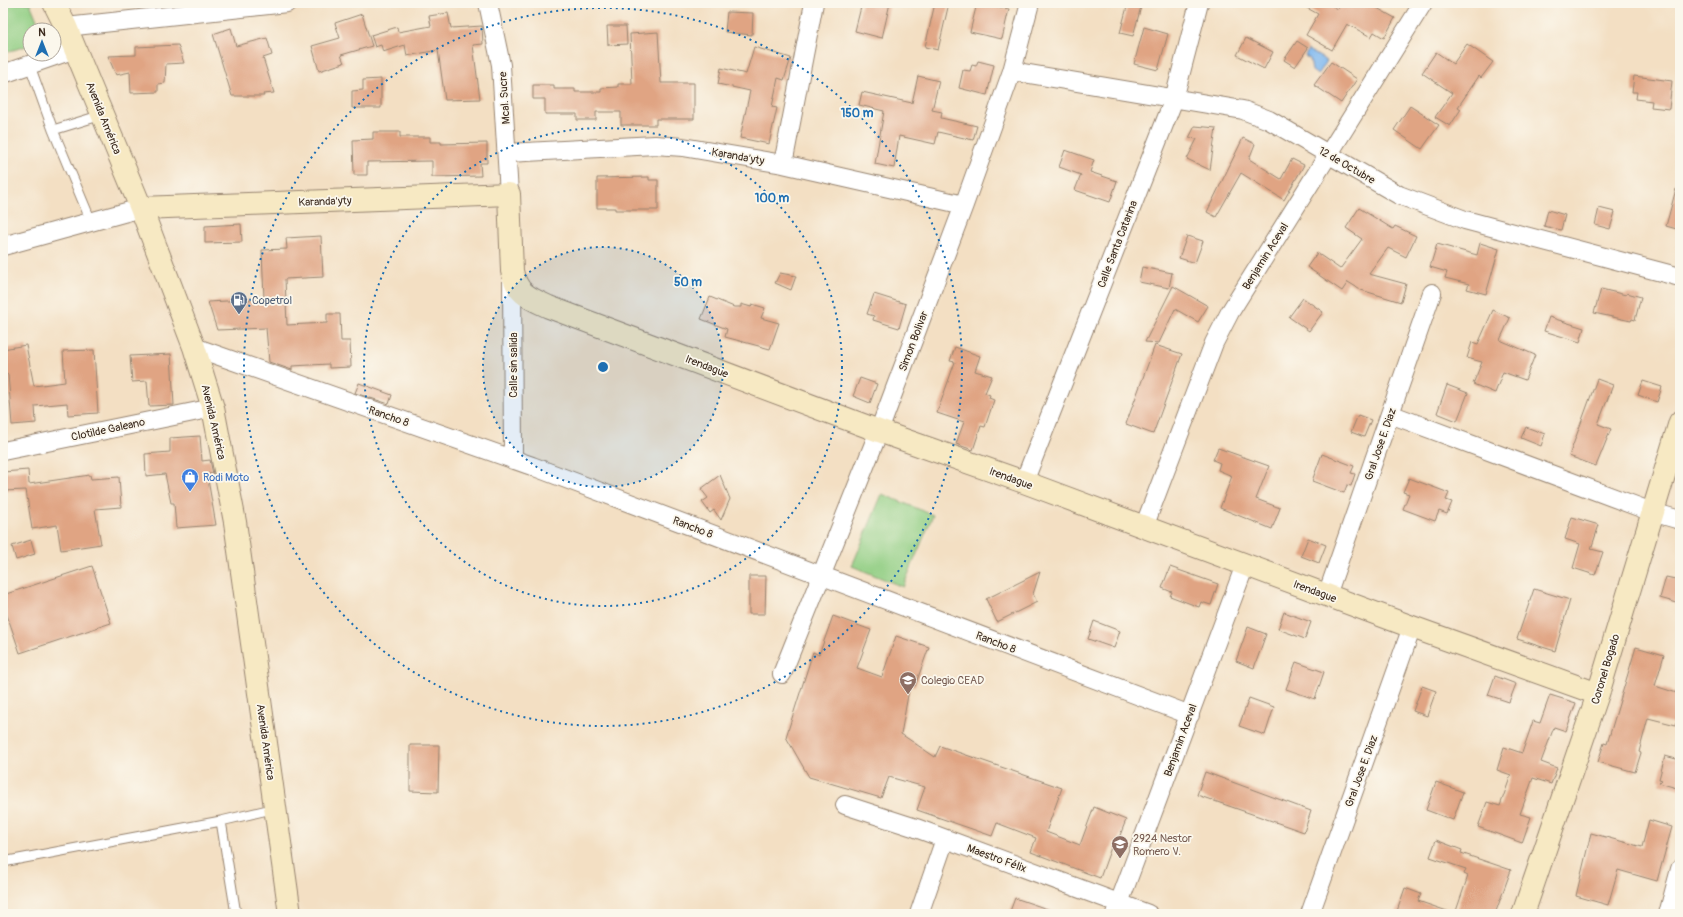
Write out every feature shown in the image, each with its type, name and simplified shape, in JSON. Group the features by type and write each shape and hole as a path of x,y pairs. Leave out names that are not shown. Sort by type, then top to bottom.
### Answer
{"street":[{"name":"Avenida América","path":"54,3 66,27 141,208 194,347 213,408 235,522 290,914"},
{"path":"66,27 287,3"},
{"name":"Mcal. Sucre","path":"488,3 501,65 508,153 509,194"},
{"path":"783,164 814,3"},
{"name":"Simon Bolivar","path":"782,674 879,431 964,205 1012,71 1030,3"},
{"name":"Calle Santa Catarina","path":"1024,482 1174,99 1198,3"},
{"name":"Benjamin Aceval","path":"1144,526 1214,343 1230,312 1423,3"},
{"path":"3,74 30,66 75,49"},
{"name":"12 de Octubre","path":"1012,71 1249,112 1269,120 1399,195 1465,220 1680,277"},
{"name":"Karanda'yty","path":"508,153 655,145 683,147 783,164 964,205"},
{"name":"Karanda'yty","path":"141,208 509,194"},
{"name":"Irendague","path":"509,194 512,271 518,288 527,297 549,307 879,431 1024,482 1412,627 1598,694"},
{"path":"3,246 141,208"},
{"name":"Calle sin salida","path":"512,271 513,460"},
{"name":"Gral Jose E. Diaz","path":"1327,595 1432,293"},
{"name":"Rancho 8","path":"194,347 513,460 1190,715"},
{"name":"Clotilde Galeano","path":"3,451 213,408"},
{"path":"1390,414 1652,512 1680,520"},
{"name":"Coronel Bogado","path":"1523,914 1598,694 1680,422"},
{"name":"Benjamin Aceval","path":"1117,909 1246,565"},
{"name":"Gral Jose E. Diaz","path":"1310,914 1412,627"},
{"name":"Maestro Félix","path":"845,805 945,839 1117,909 1148,914"},
{"path":"919,914 945,839"},
{"path":"1668,914 1680,869"}],"lane":[{"path":"30,66 53,130 90,221"},
{"path":"53,130 102,115"},
{"path":"3,862 221,821 276,808"},
{"path":"221,821 236,914"}],"green space":[{"path":"3,3 30,3 38,22 22,22 22,47 3,53"},
{"path":"882,494 933,515 903,587 852,566"}],"water":[{"path":"1308,50 1327,61 1318,75 1312,71 1310,59 1305,56"}],"building":[{"path":"862,3 890,3 882,38 855,31"},
{"path":"935,3 949,3 938,50 925,47"},
{"path":"977,3 1009,9 1002,39 970,32"},
{"path":"1128,3 1142,3 1133,36 1120,33"},
{"path":"1298,3 1327,3 1338,9 1341,3 1368,3 1395,18 1384,38 1374,32 1371,37 1347,24 1332,50 1306,35 1318,14"},
{"path":"727,12 753,13 752,35 725,32"},
{"path":"448,13 451,28 482,26 483,44 473,45 480,99 445,100 438,50 407,56 405,45 383,52 381,45 375,47 371,35 397,27 398,32 431,26 429,16"},
{"path":"362,14 372,46 341,55 344,63 319,71 312,46 340,38 335,23"},
{"path":"607,26 626,26 627,44 608,45"},
{"path":"1144,27 1168,34 1158,70 1134,64"},
{"path":"231,28 236,46 267,38 272,55 263,58 274,93 263,94 264,96 232,96 213,34"},
{"path":"658,32 661,83 694,83 694,119 656,119 656,125 621,125 621,112 596,112 596,120 577,120 577,114 545,114 545,99 533,99 533,85 554,85 554,89 575,89 575,92 601,92 601,88 618,87 618,84 632,84 630,34"},
{"path":"1246,38 1273,52 1264,69 1237,55"},
{"path":"1297,41 1308,48 1295,67 1284,60"},
{"path":"1467,44 1493,62 1481,78 1479,76 1458,107 1461,109 1450,126 1435,117 1452,93 1422,73 1436,52 1453,64"},
{"path":"178,45 184,63 166,64 165,83 158,84 158,92 131,93 130,72 116,75 108,56 136,55 136,47"},
{"path":"754,47 791,58 784,80 778,78 772,107 777,108 769,144 740,138 750,91 718,84 721,68 746,74"},
{"path":"978,61 994,65 987,95 959,88 963,70 970,71 972,65 976,66"},
{"path":"1331,62 1357,79 1341,103 1314,85"},
{"path":"918,76 939,81 932,110 942,112 941,118 977,126 973,140 938,132 935,144 899,136 894,168 875,164 884,111 859,105 862,92 912,103"},
{"path":"1634,76 1672,81 1669,109 1651,107 1652,101 1636,99 1637,92 1632,92"},
{"path":"381,79 381,108 352,108 352,91 363,90 363,80"},
{"path":"1410,106 1439,125 1422,149 1394,130"},
{"path":"1195,126 1216,128 1210,170 1187,159 1197,139 1189,138"},
{"path":"373,132 400,132 400,137 430,137 430,142 441,142 441,144 487,143 487,163 480,163 481,176 432,177 432,161 367,162 367,175 354,175 353,140 373,139"},
{"path":"1243,138 1255,144 1249,159 1281,179 1292,159 1304,165 1284,200 1241,173 1216,217 1207,212"},
{"path":"1065,150 1094,160 1090,172 1117,181 1110,202 1075,190 1081,175 1059,167"},
{"path":"649,177 649,180 658,180 658,210 615,210 615,208 597,208 597,178"},
{"path":"1676,189 1680,190 1680,230 1666,226"},
{"path":"1359,208 1393,229 1395,226 1416,236 1406,257 1388,248 1369,274 1406,284 1401,302 1361,290 1348,282 1342,291 1307,267 1317,253 1340,269 1362,239 1346,228"},
{"path":"1599,208 1615,212 1610,229 1595,225"},
{"path":"1548,210 1565,215 1561,230 1544,226"},
{"path":"241,224 242,242 205,243 205,226"},
{"path":"321,236 323,277 285,279 287,325 327,323 327,314 340,314 341,341 350,341 351,367 329,368 329,364 292,366 292,370 269,362 266,328 217,330 208,302 264,299 262,250 287,249 286,238"},
{"path":"1187,236 1203,241 1195,263 1179,258"},
{"path":"1480,243 1499,249 1486,294 1467,289 1469,284 1445,278 1447,272 1430,267 1437,244 1477,255"},
{"path":"1142,267 1172,273 1169,288 1139,282"},
{"path":"780,273 796,276 791,290 775,283"},
{"path":"1173,286 1208,306 1198,322 1175,309 1159,343 1145,342"},
{"path":"1601,289 1641,297 1635,320 1632,319 1631,321 1594,313"},
{"path":"874,294 906,304 899,328 873,320 874,316 867,314"},
{"path":"710,297 734,307 741,307 741,304 751,307 752,304 765,308 761,318 779,323 770,349 725,337 727,329 701,319"},
{"path":"1303,298 1323,312 1309,331 1289,317"},
{"path":"1493,310 1510,318 1500,340 1535,355 1525,380 1503,372 1495,393 1473,384 1482,362 1467,358 1472,342 1478,344"},
{"path":"1549,317 1584,328 1580,342 1544,331"},
{"path":"26,345 34,386 65,382 63,351 94,350 98,413 68,415 67,403 35,406 36,423 12,425 8,374 3,375 3,349"},
{"path":"1155,345 1182,354 1153,434 1126,424"},
{"path":"955,347 980,356 975,371 992,376 985,393 990,395 989,398 994,400 985,427 981,426 973,450 956,444 964,422 937,413 955,362 950,361"},
{"path":"171,354 174,405 149,406 147,381 132,382 130,356"},
{"path":"860,378 877,384 870,403 853,396"},
{"path":"1597,379 1613,385 1598,424 1611,429 1596,466 1569,456"},
{"path":"1643,381 1662,387 1657,402 1638,395"},
{"path":"359,383 392,395 389,404 355,393"},
{"path":"1447,385 1468,393 1457,421 1437,413"},
{"path":"1358,415 1371,420 1364,437 1351,432"},
{"path":"1526,427 1545,434 1541,446 1521,438"},
{"path":"200,436 202,461 210,460 213,474 207,474 216,525 176,528 174,503 171,503 165,474 146,476 145,454 170,452 170,438"},
{"path":"1218,448 1269,466 1256,499 1280,508 1272,529 1220,508 1232,476 1218,470 1220,463 1213,460"},
{"path":"1322,454 1354,466 1351,473 1355,474 1351,486 1347,485 1344,493 1312,481"},
{"path":"28,470 29,484 90,475 91,479 119,477 121,507 95,509 101,544 61,550 57,525 32,529 26,490 3,491 3,472"},
{"path":"720,475 730,499 721,520 714,510 710,513 702,502 708,498 701,489"},
{"path":"1409,478 1449,493 1446,500 1452,502 1447,514 1439,511 1435,521 1403,509 1409,494 1403,492"},
{"path":"1572,517 1599,525 1591,549 1603,552 1595,575 1573,568 1580,544 1565,539"},
{"path":"1308,538 1326,545 1319,563 1301,556"},
{"path":"31,540 35,554 16,560 12,546"},
{"path":"92,566 111,623 20,653 3,603 3,595"},
{"path":"1170,567 1218,584 1211,605 1201,602 1199,607 1170,596 1172,592 1162,588"},
{"path":"1040,572 1033,594 1037,602 997,622 986,599"},
{"path":"749,576 766,576 765,614 749,614"},
{"path":"1666,577 1680,580 1680,594 1677,603 1660,598"},
{"path":"1534,589 1570,600 1555,651 1517,639"},
{"path":"1284,612 1311,622 1305,639 1278,629"},
{"path":"833,616 871,630 857,668 882,677 896,636 929,647 915,686 910,684 901,734 935,757 940,746 1062,788 1046,832 1080,845 1094,807 1126,820 1117,843 1113,842 1100,878 1031,852 1036,838 997,823 992,836 917,810 925,787 889,777 881,798 809,777 786,737 813,652 819,655"},
{"path":"1094,621 1120,631 1114,648 1088,639"},
{"path":"1248,627 1266,634 1254,668 1236,661"},
{"path":"1636,647 1664,655 1655,686 1680,694 1680,713 1676,725 1648,718 1639,752 1641,753 1635,772 1598,762 1604,743 1607,744"},
{"path":"1296,662 1324,672 1315,699 1286,689"},
{"path":"1495,676 1516,684 1509,702 1488,695"},
{"path":"1422,686 1436,691 1427,716 1413,711"},
{"path":"1550,695 1576,703 1566,731 1554,727 1541,762 1557,768 1551,784 1533,778 1520,814 1531,817 1522,843 1478,827 1487,802 1500,806 1511,775 1497,770 1504,747 1522,753 1533,721 1540,723"},
{"path":"1249,698 1274,707 1265,735 1239,726"},
{"path":"410,745 439,745 438,792 410,791"},
{"path":"1665,756 1680,760 1680,789 1659,783 1662,780 1659,779"},
{"path":"1205,772 1311,811 1304,832 1197,795"},
{"path":"1436,782 1463,792 1453,820 1426,810"},
{"path":"1649,820 1672,827 1657,881 1618,870 1608,905 1576,896 1591,833 1642,847"},
{"path":"1436,840 1462,850 1461,853 1511,870 1495,914 1455,914 1468,876 1464,874 1466,869 1430,857"},
{"path":"1405,888 1421,894 1418,901 1450,912 1450,914 1396,914"},
{"path":"1015,898 1056,912 1056,914 1009,914"}],"place":[{"name":"Copetrol","path":"239,315"},
{"name":"Rodi Moto","path":"190,492"},
{"name":"Colegio CEAD","path":"908,695"},
{"name":"2924 Nestor Romero V.","path":"1120,859"}]}
